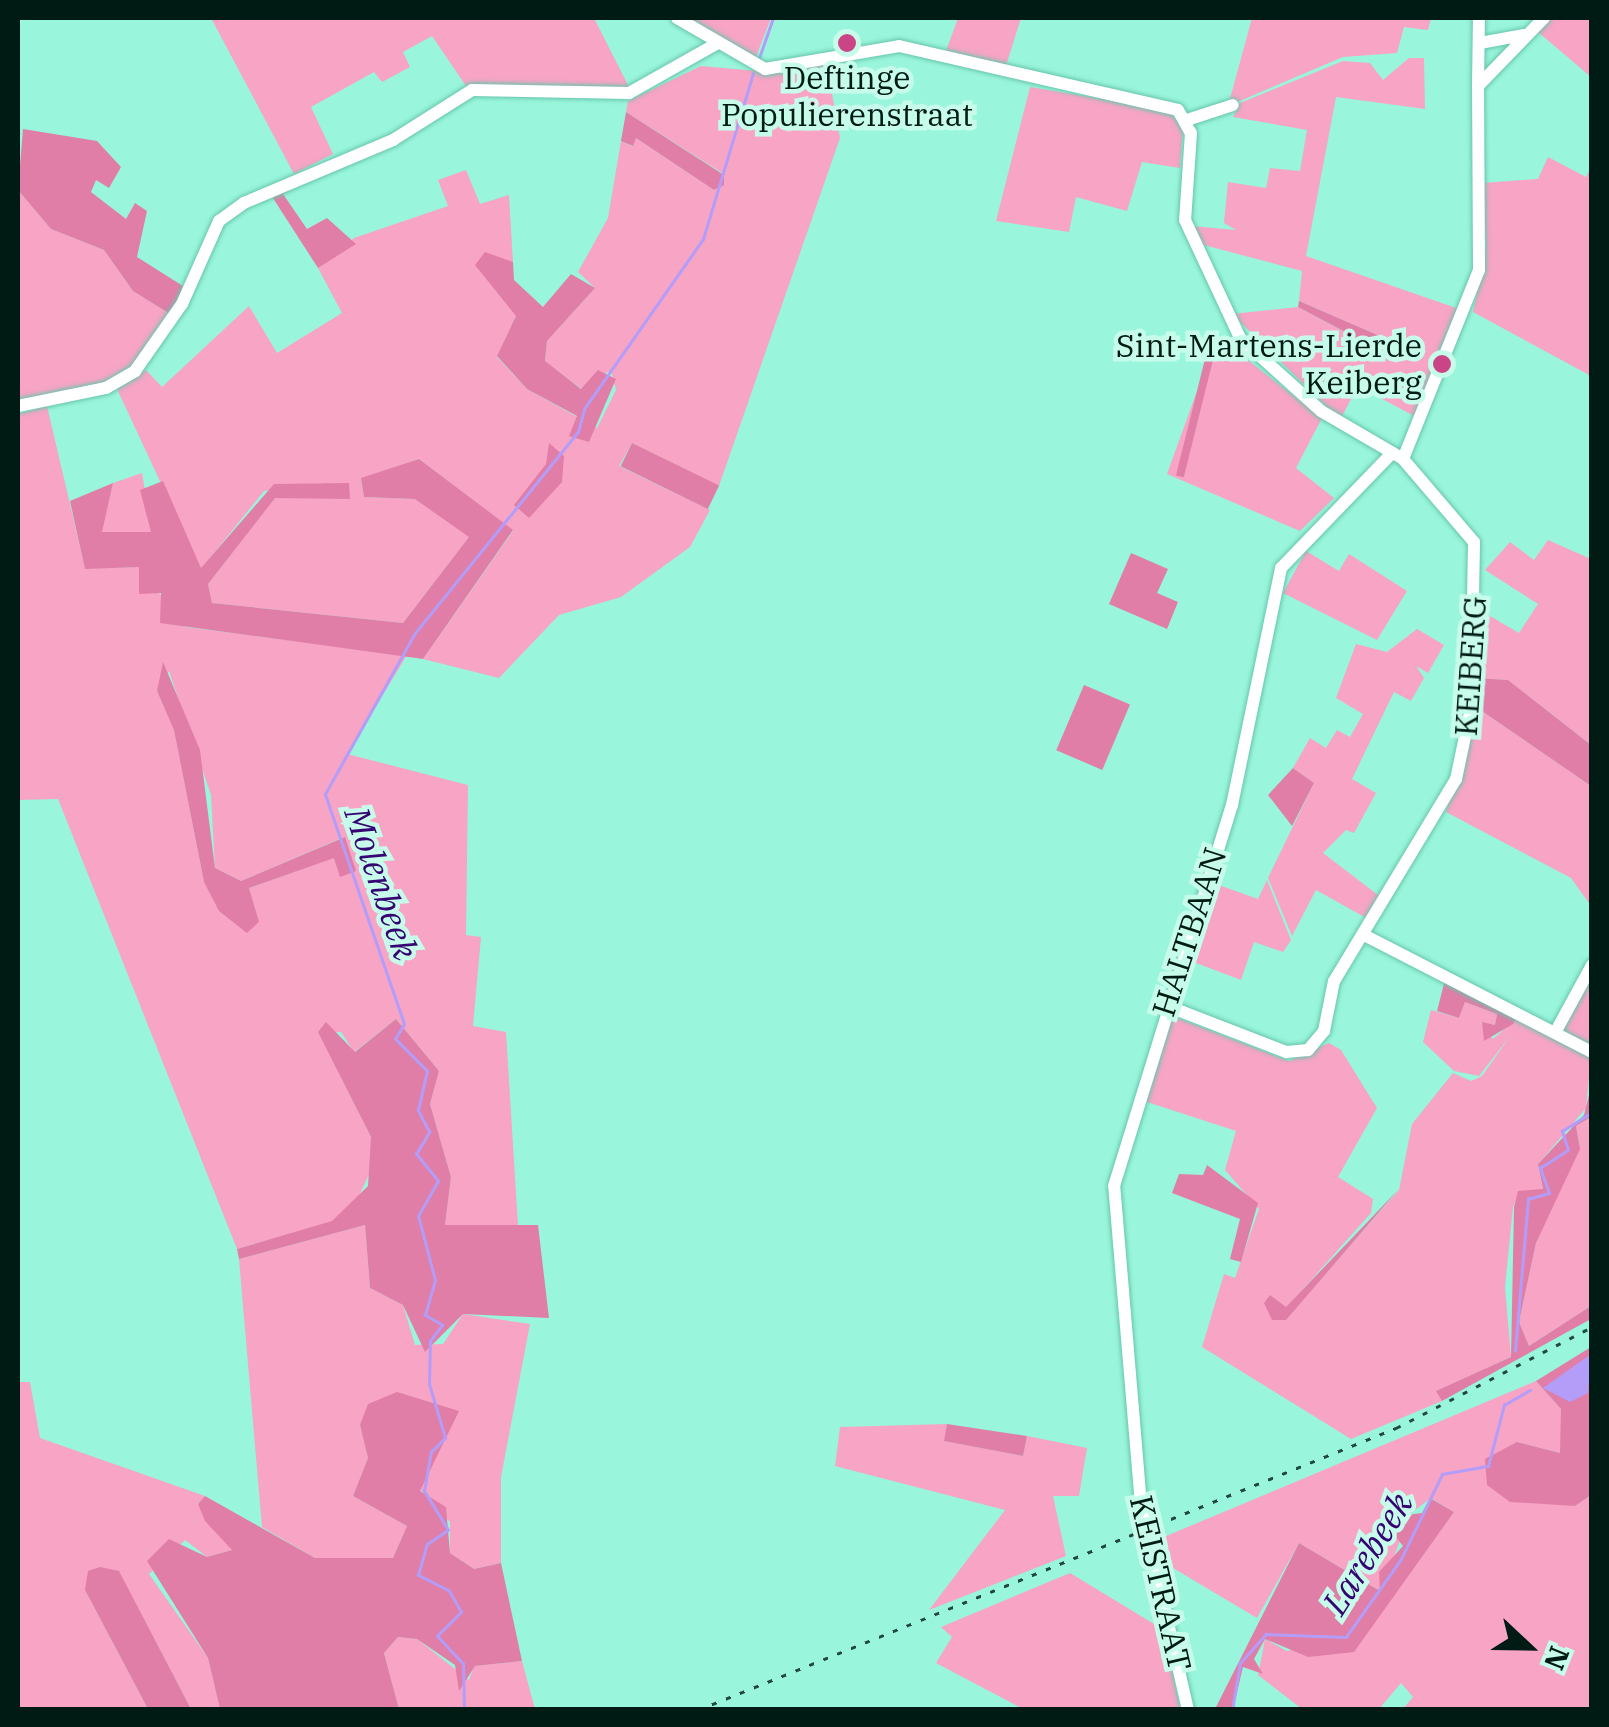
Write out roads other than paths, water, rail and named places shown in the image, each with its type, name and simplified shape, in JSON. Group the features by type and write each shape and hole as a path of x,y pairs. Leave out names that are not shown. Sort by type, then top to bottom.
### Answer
{"street":[{"path":"677,18 764,69 854,48 916,48 1041,83 1141,94 1188,120 1233,106"},
{"path":"1188,120 1185,220 1229,321 1321,411 1398,456 1478,270 1479,18"},
{"path":"1478,86 1544,18"},
{"path":"1480,43 1524,35"},
{"path":"18,406 106,388 135,371 182,304 219,222 244,203 393,140 472,90 629,93 716,44"},
{"name":"KEIBERG","path":"1165,1005 1298,1054 1324,1031 1329,992 1443,809 1471,708 1478,551 1398,456"},
{"name":"HALTBAAN","path":"1134,1457 1114,1186 1165,1005 1232,806 1281,568 1398,456"},
{"path":"1364,935 1522,1012 1592,1052"},
{"path":"1556,1031 1592,965"},
{"name":"KEISTRAAT","path":"1134,1457 1188,1710"}],"waterway":[{"name":"Molenbeek","path":"759,58 773,18"},
{"name":"Molenbeek","path":"464,1710 463,1664 437,1636 461,1612 449,1591 418,1575 427,1544 448,1530 424,1491 431,1452 445,1438 429,1384 430,1341 442,1325 425,1315 435,1280 418,1216 438,1181 416,1154 429,1132 418,1110 427,1071 395,1039 404,1024 325,794 415,633 578,432 584,409 703,239 753,73"},
{"name":"Larebeek","path":"1515,1351 1528,1199 1549,1193 1540,1168 1568,1150 1562,1131 1592,1112"},
{"name":"Larebeek","path":"1232,1710 1240,1663 1266,1634 1346,1637 1401,1559 1442,1474 1488,1466 1504,1405 1530,1390"}],"railway":[{"path":"698,1710 1396,1428 1592,1327"}],"place":[{"name":"Deftinge Populierenstraat","path":"847,43"},
{"name":"Sint-Martens-Lierde Keiberg","path":"1442,364"}]}
